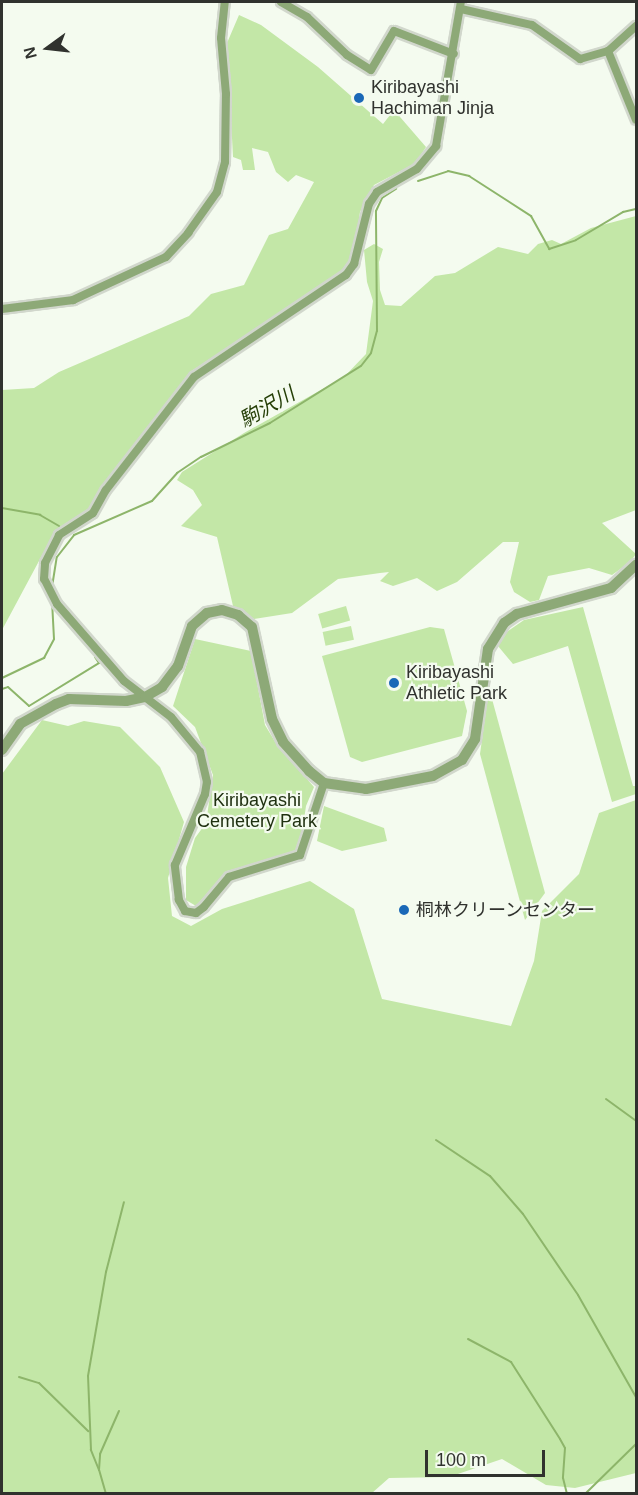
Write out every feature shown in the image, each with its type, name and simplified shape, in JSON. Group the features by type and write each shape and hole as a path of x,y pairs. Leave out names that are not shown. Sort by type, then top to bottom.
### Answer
{"street":[{"path":"2,309 73,300 159,261 189,233 217,192 225,162 226,94 221,38 225,2"},
{"path":"281,2 307,17 347,55 371,70 394,31 454,54"},
{"path":"324,783 300,855 229,877 204,907 196,913 185,911 179,900 176,865 205,794 204,769 189,734 124,681 49,593 44,579 50,547 59,535 93,513 106,490 194,376 346,275 354,264 369,204 377,192 417,169 436,146 461,5 532,25 580,59 608,51 636,26"},
{"path":"608,51 636,120"},
{"path":"2,750 20,724 69,699 126,701 145,697 171,677 188,634 199,618 213,610 238,615 246,620 256,638 267,700 283,742 296,759 324,783 366,789 412,782 455,766 475,739 488,649 504,623 517,614 602,592 625,579 636,565"}],"green space":[{"path":"239,15 261,25 318,67 383,124 394,110 426,147 416,163 374,185 360,212 356,240 346,271 190,372 89,510 54,533 2,630 2,390 34,388 59,372 189,316 211,294 244,285 269,235 288,229 314,182 296,175 288,182 276,172 268,152 252,148 255,170 243,170 241,160 233,157 227,43"},
{"path":"636,216 636,510 602,523 636,554 630,562 612,575 589,568 548,576 539,600 530,602 514,592 510,582 519,542 503,542 457,582 437,591 417,578 393,586 380,581 389,572 338,579 292,613 254,619 233,606 217,537 181,526 202,505 193,490 177,480 182,472 244,433 344,377 366,354 373,301 367,282 364,250 374,244 383,249 379,262 380,290 385,305 401,306 435,276 455,273 498,247 528,254 538,244 552,240 561,244 591,228"},
{"path":"346,606 350,620 322,628 318,614"},
{"path":"583,607 633,786 636,786 636,794 612,802 568,646 513,664 498,646 498,638 524,620"},
{"path":"351,626 354,640 326,646 323,632"},
{"name":"Kiribayashi Athletic Park","path":"430,627 444,629 467,711 462,736 362,762 350,757 322,656"},
{"name":"Kiribayashi Cemetery Park","path":"195,639 251,651 265,725 277,745 314,787 306,806 300,847 292,855 227,871 196,906 186,900 186,867 195,838 206,823 213,775 195,727 173,706"},
{"path":"489,688 545,893 525,920 480,754"},
{"path":"42,720 68,726 84,721 120,727 160,767 184,822 168,878 172,916 191,926 222,909 310,881 354,909 382,999 511,1026 534,961 542,911 579,874 599,813 636,800 636,1473 575,1488 546,1485 502,1459 449,1477 389,1478 372,1493 2,1493 2,774"},
{"path":"324,806 384,828 387,841 342,851 317,841"}],"waterway":[{"name":"駒沢川","path":"418,181 448,171 469,176 531,216 549,249 576,240 623,212 636,209"},
{"name":"駒沢川","path":"52,587 57,557 74,535 152,501 177,473 201,457 270,423 361,366 371,353 377,331 376,211 382,198 396,189"},
{"path":"2,508 40,515 59,526"},
{"name":"駒沢川","path":"2,678 44,658 54,639 52,604"},
{"path":"2,689 8,687 29,706 99,663 95,657"},
{"path":"606,1099 636,1121"},
{"path":"436,1140 490,1176 523,1214 578,1295 636,1397"},
{"path":"99,1470 91,1450 88,1376 106,1272 124,1202"},
{"path":"468,1339 511,1362 565,1448 563,1478 567,1494"},
{"path":"19,1377 39,1383 88,1431"},
{"path":"106,1494 99,1470 100,1454 119,1411"},
{"path":"585,1494 636,1444"}],"place":[{"name":"Kiribayashi Hachiman Jinja","path":"359,98"},
{"name":"Kiribayashi Athletic Park","path":"394,683"},
{"name":"桐林クリーンセンター","path":"404,910"}]}
